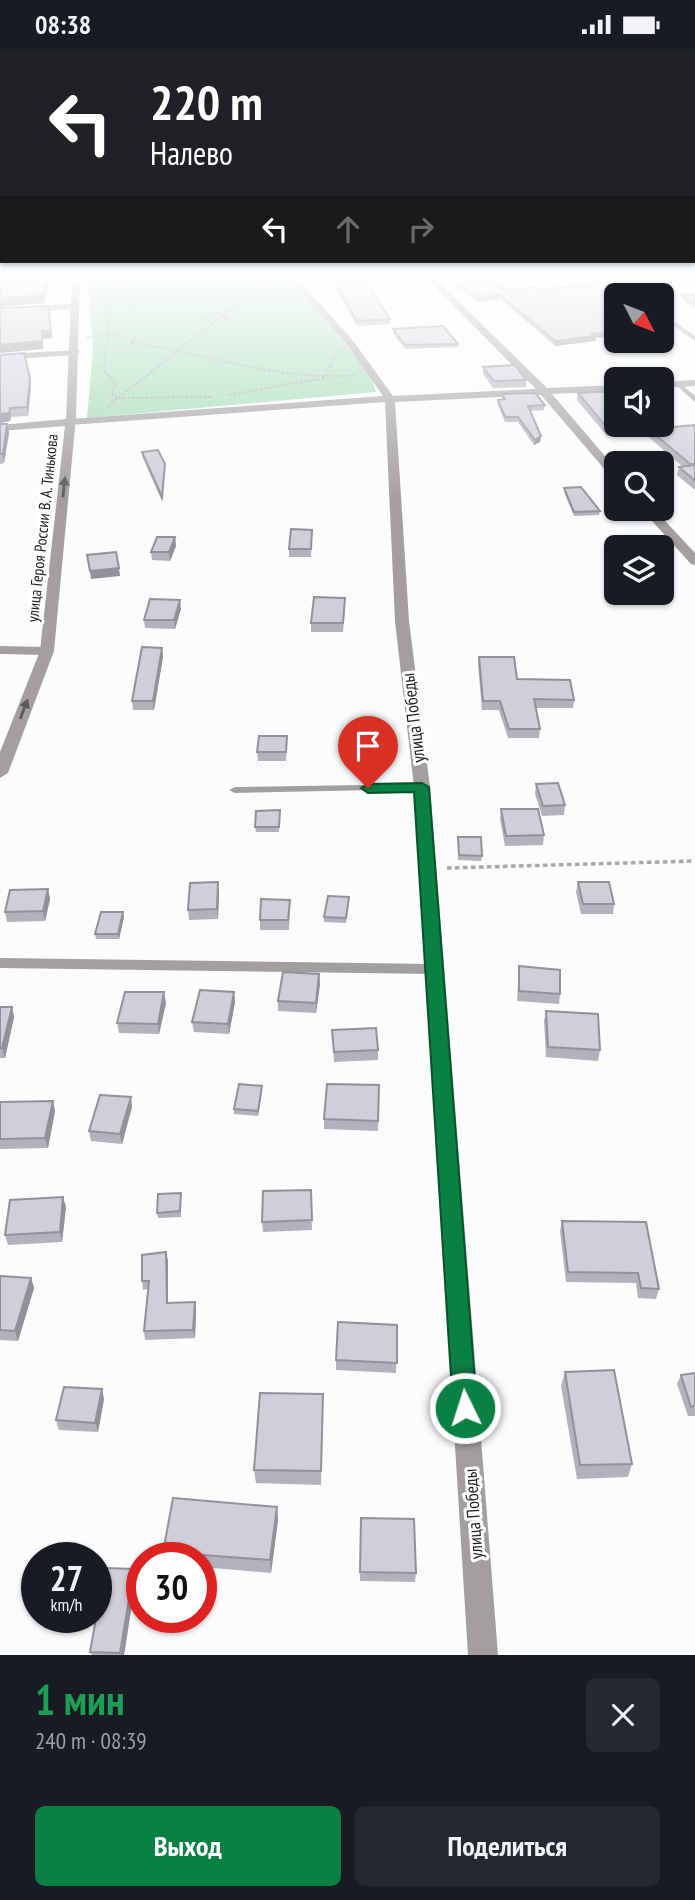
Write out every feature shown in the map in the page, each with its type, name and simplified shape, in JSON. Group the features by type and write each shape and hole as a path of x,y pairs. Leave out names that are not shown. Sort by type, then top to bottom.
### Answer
{"street":[{"path":"0,357 34,352"},
{"name":"улица Героя России В. А. Тинькова","path":"0,773 47,651 71,422 75,352"},
{"path":"357,352 385,391"},
{"path":"504,352 544,392 604,462"},
{"path":"674,384 695,383"},
{"path":"0,428 385,391 544,392 604,389"},
{"name":"улица Победы","path":"385,391 401,621 422,787 432,969 483,1655"},
{"path":"658,521 695,561"},
{"path":"0,650 47,651"}],"lane":[{"path":"678,384 695,400"},
{"path":"235,790 422,787"},
{"path":"0,963 432,969"}],"path":[{"path":"106,352 104,369 115,383 111,394 117,398 218,397 289,388 324,378 370,374 385,391"},
{"path":"89,421 175,352"},
{"path":"188,352 225,364 324,378"},
{"path":"324,378 339,352"},
{"path":"427,868 695,861"}],"green space":[{"path":"93,352 352,352 370,374 376,392 87,418"}],"building":[{"path":"24,353 30,378 27,407 10,408 9,413 0,414 0,355"},
{"path":"515,365 526,380 494,381 483,367"},
{"path":"604,392 604,424 578,393"},
{"path":"535,393 545,405 528,406 541,436 535,440 518,417 505,417 498,400 505,399 502,394"},
{"path":"0,424 7,424 3,454 0,454"},
{"path":"695,425 695,464 690,464 658,437 674,437 674,427"},
{"path":"158,450 165,464 162,497 142,452"},
{"path":"695,465 695,481 679,467"},
{"path":"581,487 600,511 574,512 564,488"},
{"path":"291,529 312,530 311,549 289,549"},
{"path":"157,537 175,537 169,552 151,552"},
{"path":"116,552 119,568 90,571 87,555"},
{"path":"314,597 345,598 343,623 311,623"},
{"path":"150,599 180,600 174,620 144,620"},
{"path":"142,647 162,648 153,701 132,701"},
{"path":"479,657 514,657 517,679 570,680 574,700 534,699 540,729 509,729 500,701 483,701"},
{"path":"259,736 287,736 286,752 257,752"},
{"path":"558,783 565,805 543,806 536,784"},
{"path":"501,809 538,809 544,835 506,836"},
{"path":"280,810 279,827 255,827 256,811"},
{"path":"458,837 481,837 482,856 459,855"},
{"path":"218,882 217,909 188,910 190,883"},
{"path":"578,882 609,882 614,904 583,904"},
{"path":"48,889 43,911 5,912 10,890"},
{"path":"328,896 349,897 346,918 324,917"},
{"path":"261,899 290,900 288,920 260,920"},
{"path":"101,912 123,912 118,934 95,934"},
{"path":"519,966 560,970 560,994 519,991"},
{"path":"283,972 319,974 316,1003 278,1001"},
{"path":"200,990 234,992 228,1024 192,1022"},
{"path":"125,992 164,992 158,1024 117,1023"},
{"path":"0,1007 12,1007 2,1048 0,1048"},
{"path":"546,1011 598,1014 600,1050 548,1047"},
{"path":"376,1028 378,1050 334,1052 332,1030"},
{"path":"239,1084 262,1086 258,1111 234,1109"},
{"path":"327,1084 379,1085 378,1121 324,1119"},
{"path":"100,1095 131,1097 120,1134 89,1131"},
{"path":"53,1101 45,1138 0,1139 0,1102"},
{"path":"311,1190 312,1220 262,1222 263,1191"},
{"path":"181,1193 180,1211 157,1213 158,1194"},
{"path":"63,1197 60,1232 5,1235 10,1200"},
{"path":"562,1221 646,1222 659,1289 641,1288 638,1273 568,1272"},
{"path":"166,1252 167,1303 195,1302 193,1330 144,1331 149,1281 142,1281 142,1255"},
{"path":"0,1276 31,1278 15,1331 0,1330"},
{"path":"338,1322 397,1325 397,1363 336,1360"},
{"path":"614,1370 632,1464 580,1465 565,1372"},
{"path":"695,1373 695,1406 691,1407 681,1375"},
{"path":"64,1387 102,1389 95,1423 56,1420"},
{"path":"260,1393 323,1394 321,1471 254,1470"},
{"path":"173,1498 277,1507 270,1560 217,1556 217,1542 165,1542"},
{"path":"361,1518 414,1519 416,1573 360,1572"},
{"path":"112,1568 126,1569 126,1617 120,1653 90,1652 93,1633 112,1633"}],"route":[{"path":"368,788 422,787 432,969 465,1408"}]}
